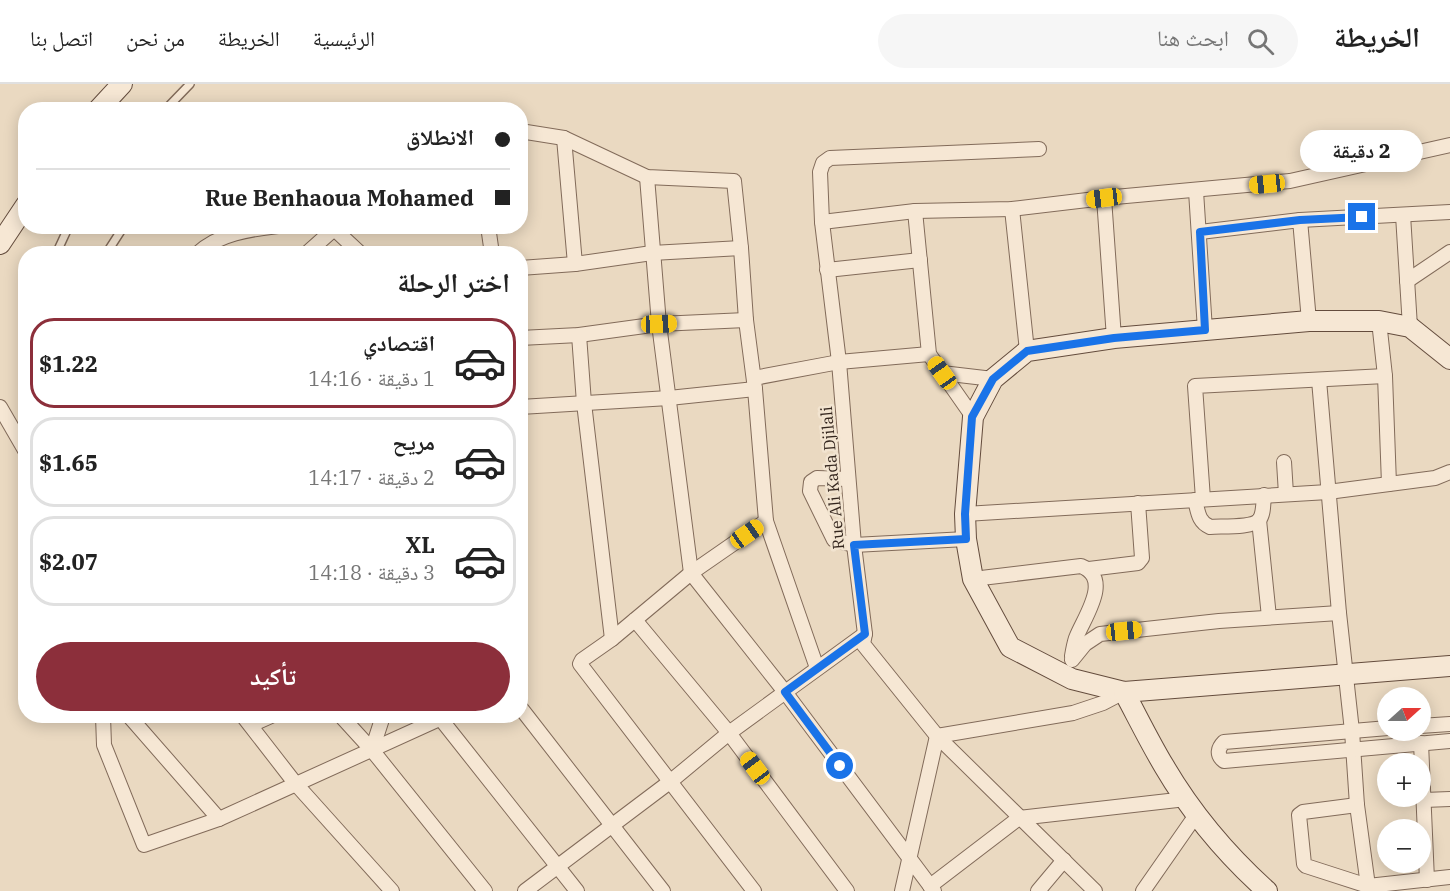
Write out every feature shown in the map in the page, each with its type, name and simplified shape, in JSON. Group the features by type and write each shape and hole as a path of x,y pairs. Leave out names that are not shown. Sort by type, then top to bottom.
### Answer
{"street":[{"path":"105,102 122,84"},
{"path":"528,132 564,138 647,177 734,181 746,320 755,383 766,521 817,668"},
{"path":"564,138 575,264"},
{"path":"822,222 915,212 1012,209 1290,181 1450,145"},
{"name":"Rue Ali Kada Djilali","path":"1039,149 830,158 823,163 820,172 822,222 839,362 854,545 865,634 863,644 937,736 1095,891"},
{"path":"647,177 659,324 691,573 785,692 932,889 1019,818 1191,807"},
{"path":"1196,191 1205,330"},
{"path":"1104,198 1114,338"},
{"path":"1012,209 1027,351"},
{"path":"915,212 929,354 972,417"},
{"path":"1200,232 1300,220 1450,212"},
{"path":"1403,215 1410,327"},
{"path":"0,244 18,217"},
{"path":"1300,220 1309,321"},
{"path":"205,246 236,234"},
{"path":"314,246 326,234"},
{"path":"339,234 352,246"},
{"path":"528,267 575,264 652,253 741,248"},
{"path":"1407,281 1450,252"},
{"path":"827,270 920,260"},
{"path":"528,338 579,335 659,324 746,320"},
{"path":"1267,891 1248,875 1191,807 1164,767 1124,692 1010,646 973,579 966,539 965,514 972,417 993,379 1027,351 1114,338 1309,321 1379,321 1410,327 1450,359"},
{"path":"1379,321 1385,375 1389,484"},
{"path":"579,335 584,403 612,639"},
{"path":"528,406 669,398 755,383 839,362 929,354"},
{"path":"942,373 993,379"},
{"path":"1264,495 1262,514 1253,525 1210,527 1203,524 1200,519 1195,386 1385,375"},
{"path":"1319,380 1339,613 1347,672 1357,806 1368,886"},
{"path":"0,407 18,438"},
{"path":"1284,462 1286,494"},
{"path":"965,514 1328,492 1435,478 1450,472"},
{"path":"848,478 818,478 811,482 810,491 834,540 854,545 966,539"},
{"path":"973,579 1082,566 1089,569 1138,563 1142,558 1138,503"},
{"path":"1259,520 1269,617"},
{"path":"754,891 580,664 582,660 612,639 691,573 766,521"},
{"path":"1072,670 1076,639 1094,598 1095,578 1089,569"},
{"path":"1072,670 1085,644 1100,634 1219,621 1339,613"},
{"path":"635,620 729,733 847,891"},
{"path":"525,891 671,781 729,733 865,634"},
{"path":"902,891 937,736 1073,713 1124,692 1347,672 1450,666"},
{"path":"528,717 663,891"},
{"path":"103,723 104,745 144,845 219,819 428,723"},
{"path":"135,723 219,819"},
{"path":"249,723 296,783 392,891"},
{"path":"347,723 372,750 485,891"},
{"path":"372,750 381,723"},
{"path":"447,723 577,891"},
{"path":"1431,725 1450,724"},
{"path":"1377,729 1224,742 1218,751 1220,758 1224,761 1450,741"},
{"path":"1421,743 1422,753"},
{"path":"1431,800 1450,799"},
{"path":"1357,806 1303,812 1299,815 1304,864 1310,868 1368,886 1450,877"},
{"path":"1143,891 1191,807"},
{"path":"1424,807 1427,880"},
{"path":"1038,891 1064,860"}],"lane":[{"path":"173,102 190,84"}],"route":[{"path":"840,766 785,692 865,634 854,545 966,539 965,514 972,417 993,379 1027,351 1114,338 1205,330 1200,232 1300,220 1362,217"}]}
